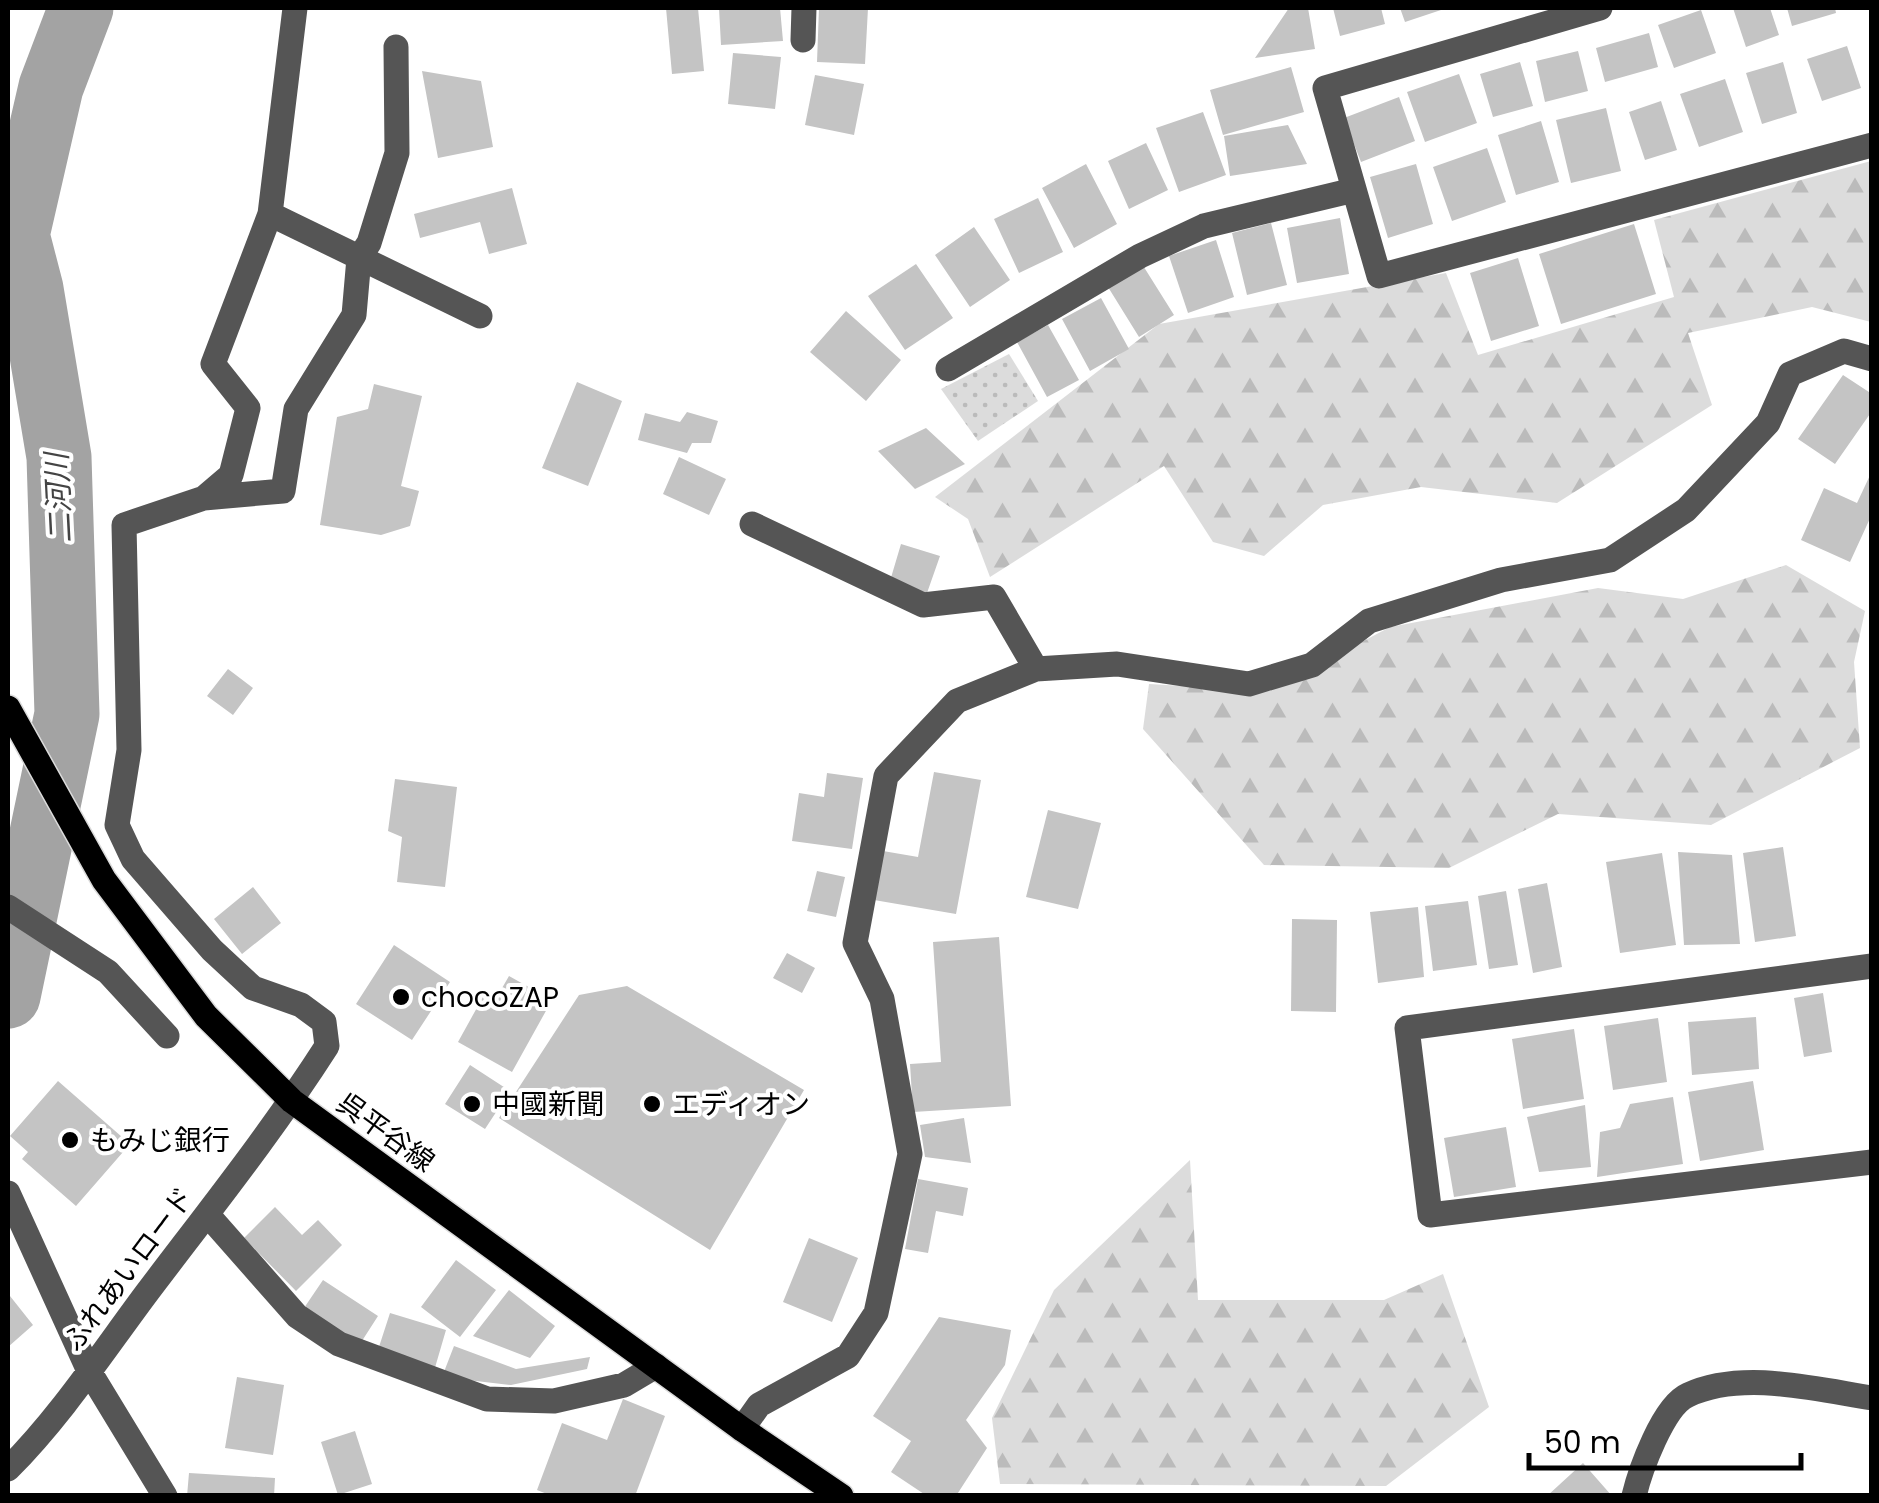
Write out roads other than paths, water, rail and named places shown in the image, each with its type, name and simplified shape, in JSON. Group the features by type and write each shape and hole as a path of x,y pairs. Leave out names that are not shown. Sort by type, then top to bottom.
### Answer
{"main road":[{"name":"呉平谷線","path":"8,708 104,880 206,1016 292,1101 742,1429 841,1496"}],"street":[{"path":"204,498 231,475 248,408 213,364 270,214 295,8"},
{"path":"802,40 804,8"},
{"path":"1506,8 1518,31"},
{"path":"1600,8 1325,88 1378,276 1872,145"},
{"path":"204,498 283,492 296,410 354,314 359,258 397,154 396,47"},
{"path":"948,369 1140,256 1204,226 1354,190"},
{"path":"270,214 480,316"},
{"path":"742,1429 759,1406 848,1356 876,1313 910,1154 882,999 854,944 886,776 957,701 1036,669 1117,664 1248,684 1312,665 1370,620 1501,580 1610,560 1686,510 1768,423 1790,374 1844,351 1872,359"},
{"name":"ふれあいロード","path":"8,1469 34,1442 89,1370 292,1101 328,1046 324,1022 301,1005 253,988 212,950 133,859 117,825 129,750 124,525 204,498"},
{"path":"752,524 923,605 994,598 1036,669"},
{"path":"8,907 108,972 167,1036"},
{"path":"1872,966 1407,1028 1430,1215 1872,1162"},
{"path":"8,1193 89,1370 165,1496"},
{"path":"207,1214 298,1316 340,1344 487,1399 554,1402 624,1386 656,1366"},
{"path":"1634,1496 1662,1422 1685,1396 1740,1383 1872,1398"}],"waterway":[{"name":"二河川","path":"8,996 67,714 59,457 31,289 17,235 51,87 81,8"}],"place":[{"name":"chocoZAP","path":"401,997"},
{"name":"中國新聞","path":"472,1104"},
{"name":"エディオン","path":"652,1104"},
{"name":"もみじ銀行","path":"70,1140"}]}
